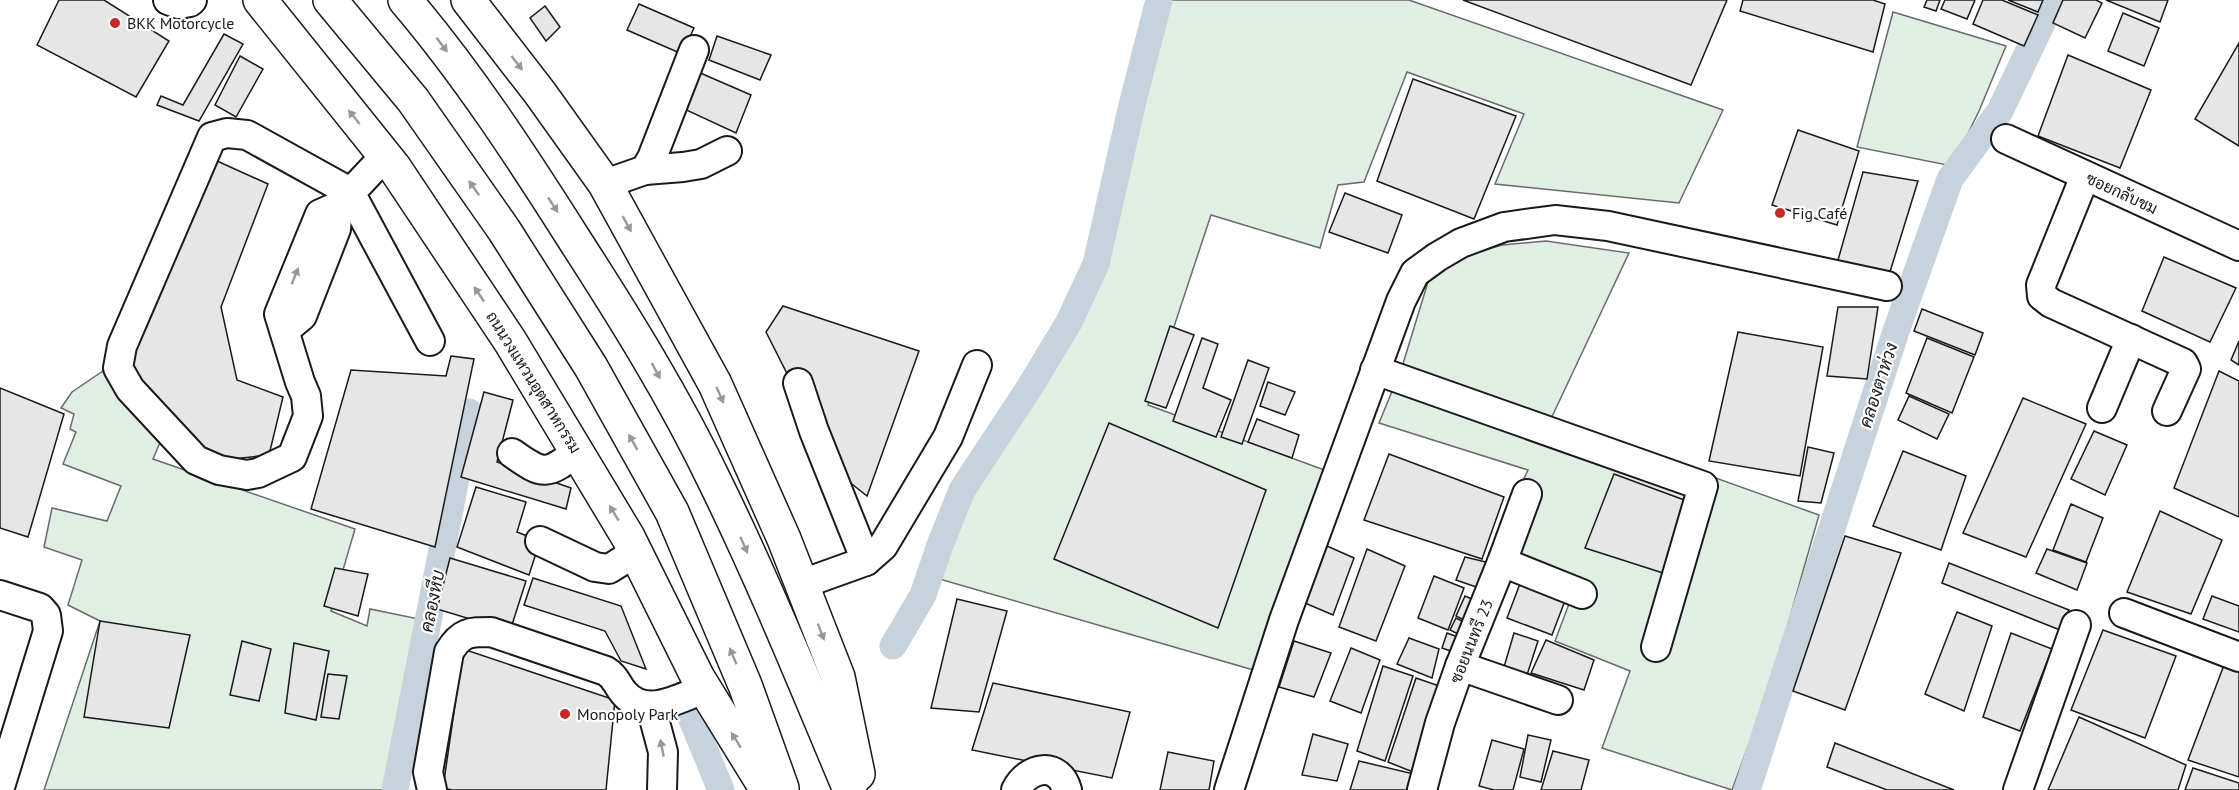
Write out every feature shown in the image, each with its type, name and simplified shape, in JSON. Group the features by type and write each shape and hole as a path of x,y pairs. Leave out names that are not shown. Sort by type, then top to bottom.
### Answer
{"main road":[{"name":"ถนนวงแหวนอุตสาหกรรม","path":"260,0 385,156 510,341 636,552 704,689 767,790"},
{"path":"330,0 413,100 504,230 591,367 672,512 745,685 783,790"},
{"path":"405,0 442,44 533,175 642,345 716,483 850,790"},
{"path":"468,0 540,93 605,184 716,384 802,584 838,677 861,790"}],"street":[{"path":"168,0 179,4 192,0"},
{"path":"645,170 652,158 694,50"},
{"path":"385,156 344,199 320,214 279,314 306,396 308,416 292,457 258,473 247,475 219,470 196,460 130,389 118,368 122,346 212,137 227,134 247,135 344,199 430,341"},
{"name":"ซอยกลับชม","path":"2006,140 2239,246"},
{"path":"605,184 645,170 701,164 727,151"},
{"path":"2085,176 2041,285 2042,296 2050,303 2182,363 2186,369 2167,411"},
{"path":"1229,790 1284,620 1401,301 1415,273 1461,243 1504,228 1555,220 1608,226 1887,286"},
{"path":"2102,408 2131,339"},
{"path":"802,584 866,561 883,546 948,437 977,365"},
{"path":"1375,370 1703,486 1656,647"},
{"path":"798,383 814,431 866,561"},
{"path":"512,453 542,471 554,469 577,452"},
{"name":"ซอยนนทรี 23","path":"1422,790 1440,723 1460,666 1527,494"},
{"path":"540,542 595,567 609,569 636,552"},
{"path":"1502,562 1582,594"},
{"path":"0,595 40,608 46,615 48,631 0,787"},
{"path":"2124,613 2239,657"},
{"path":"2018,790 2076,625"},
{"path":"432,790 428,772 449,652 462,635 491,632 606,671 616,678 623,693 637,703 651,707 704,689"},
{"path":"1460,666 1558,700"},
{"path":"651,707 663,752 662,790"},
{"path":"1016,790 1025,776 1040,770 1056,774 1062,779 1067,790"}],"green space":[{"path":"1168,0 1409,0 1723,110 1679,203 1495,184 1524,114 1407,72 1364,182 1338,185 1320,248 1211,215 1148,405 1327,471 1257,671 936,578 962,504 1055,358 1097,279 1128,174"},
{"path":"1893,12 2006,46 1979,111 1952,166 1857,147"},
{"path":"1546,241 1629,253 1549,423 1629,447 1819,515 1770,687 1732,790 1602,748 1630,671 1555,641 1578,580 1489,553 1528,470 1379,423 1402,367 1428,282 1458,258 1502,245"},
{"path":"106,369 163,435 153,459 355,529 331,611 367,626 370,609 419,619 392,772 385,790 44,790 100,621 68,605 82,560 44,547 52,508 107,521 121,486 63,464 76,432 70,429 74,414 61,408 72,392"}],"building":[{"path":"59,0 104,0 169,41 136,97 37,45"},
{"path":"1463,0 1727,0 1691,85"},
{"path":"1743,0 1873,0 1885,4 1873,52 1740,11"},
{"path":"1927,0 1940,0 1936,11 1924,7"},
{"path":"1945,0 1975,0 1967,19 1941,9"},
{"path":"1983,0 2002,0 2038,15 2024,46 1973,24"},
{"path":"2008,0 2043,0 2038,12"},
{"path":"2063,0 2096,0 2102,3 2085,38 2053,23"},
{"path":"2106,0 2168,0 2160,22"},
{"path":"639,4 694,28 682,54 627,30"},
{"path":"545,6 560,27 546,41 530,18"},
{"path":"2123,13 2159,28 2144,66 2108,51"},
{"path":"224,34 243,44 199,121 157,105 161,96 183,105"},
{"path":"717,36 771,55 760,80 709,60"},
{"path":"2239,43 2239,146 2195,119"},
{"path":"2068,55 2151,90 2120,168 2038,136"},
{"path":"240,56 263,69 236,117 215,105"},
{"path":"698,72 751,95 736,133 682,108"},
{"path":"1413,79 1516,116 1474,219 1377,181"},
{"path":"1798,130 1859,151 1837,225 1772,205"},
{"path":"206,156 268,184 221,307 237,380 283,397 269,455 222,460 198,452 123,371"},
{"path":"1863,172 1918,181 1889,275 1838,260"},
{"path":"1345,193 1402,215 1388,253 1329,232"},
{"path":"2164,257 2236,288 2210,342 2142,311"},
{"path":"783,306 919,351 867,496 837,472 766,332"},
{"path":"1838,307 1878,307 1867,379 1827,376"},
{"path":"1922,309 1983,333 1975,355 1914,331"},
{"path":"1170,326 1194,335 1166,408 1145,401"},
{"path":"1738,332 1823,347 1800,476 1709,461"},
{"path":"1202,338 1218,344 1203,388 1231,400 1216,437 1173,421"},
{"path":"1927,338 1974,357 1952,413 1906,393"},
{"path":"2239,341 2239,365 2231,360"},
{"path":"451,356 474,359 435,547 311,509 351,370 446,376"},
{"path":"1248,360 1269,368 1242,444 1221,437"},
{"path":"2219,371 2239,381 2239,517 2174,488"},
{"path":"1268,382 1295,392 1285,415 1260,406"},
{"path":"0,388 64,414 28,537 0,528"},
{"path":"484,392 513,400 497,462 571,488 566,509 461,477"},
{"path":"1909,396 1949,414 1937,439 1898,420"},
{"path":"2023,398 2086,424 2026,557 1963,533"},
{"path":"1257,419 1299,435 1292,458 1248,442"},
{"path":"1109,423 1266,490 1218,628 1054,559"},
{"path":"2094,431 2127,445 2105,495 2071,479"},
{"path":"1808,447 1834,453 1821,503 1798,501"},
{"path":"1903,451 1966,476 1941,550 1873,526"},
{"path":"1389,454 1504,497 1482,559 1364,520"},
{"path":"1614,474 1687,501 1663,573 1585,548"},
{"path":"476,487 526,502 517,532 540,541 529,575 457,547"},
{"path":"2071,504 2103,518 2086,562 2053,550"},
{"path":"2160,511 2222,540 2191,614 2127,592"},
{"path":"1845,536 1901,553 1845,710 1793,691"},
{"path":"1327,546 1354,558 1333,615 1305,603"},
{"path":"1367,549 1405,566 1376,641 1339,627"},
{"path":"2047,549 2087,563 2077,590 2036,573"},
{"path":"1465,557 1490,563 1482,589 1456,580"},
{"path":"450,558 526,581 510,631 437,609"},
{"path":"1949,563 2069,610 2060,630 1942,583"},
{"path":"335,568 368,574 358,616 324,606"},
{"path":"1434,576 1464,588 1448,630 1418,618"},
{"path":"533,578 621,606 646,669 621,661 605,631 524,605"},
{"path":"1521,581 1566,598 1552,635 1507,618"},
{"path":"1465,596 1483,604 1474,625 1456,616"},
{"path":"2212,596 2239,606 2239,632 2203,619"},
{"path":"957,599 1007,611 979,712 931,708"},
{"path":"1957,612 1992,626 1964,711 1925,694"},
{"path":"1456,618 1474,627 1468,639 1450,630"},
{"path":"100,621 190,635 169,728 84,717"},
{"path":"2103,630 2176,656 2145,738 2071,710"},
{"path":"1447,633 1466,640 1462,655 1442,648"},
{"path":"1514,633 1538,641 1527,675 1504,667"},
{"path":"2011,633 2052,649 2020,731 1983,717"},
{"path":"1409,638 1439,649 1432,678 1397,664"},
{"path":"1546,640 1594,660 1584,690 1531,673"},
{"path":"242,641 271,649 259,701 230,695"},
{"path":"1294,641 1331,653 1314,697 1279,687"},
{"path":"294,643 329,651 316,720 285,713"},
{"path":"1351,648 1380,660 1361,713 1330,701"},
{"path":"463,649 615,700 606,790 452,790 443,788"},
{"path":"2224,665 2239,671 2239,777 2188,760"},
{"path":"1383,666 1413,676 1385,761 1357,751"},
{"path":"328,674 347,676 339,719 321,717"},
{"path":"1416,678 1445,688 1418,774 1388,762"},
{"path":"993,683 1130,712 1112,778 972,750"},
{"path":"2079,717 2186,765 2178,790 2048,790"},
{"path":"1313,734 1348,744 1337,781 1302,775"},
{"path":"1528,735 1551,740 1541,782 1520,777"},
{"path":"1492,740 1524,749 1513,790 1494,790 1479,786"},
{"path":"1835,743 1954,790 1887,790 1827,767"},
{"path":"1553,751 1589,760 1581,790 1541,790"},
{"path":"1168,752 1214,761 1209,790 1160,790"},
{"path":"1359,761 1418,775 1414,790 1350,790"},
{"path":"2193,768 2239,783 2239,790 2185,790"}],"waterway":[{"path":"893,646 923,595 962,490 1069,322 1096,264 1132,105 1159,0"},
{"name":"คลองตาห่วง","path":"1747,790 1896,331 1950,179 2000,111 2053,0"},
{"name":"คลองหีบ","path":"395,790 469,412"},
{"path":"686,705 721,790"}],"place":[{"name":"BKK Motorcycle","path":"115,23"},
{"name":"Fig Café","path":"1780,213"},
{"name":"Monopoly Park","path":"565,714"}]}
